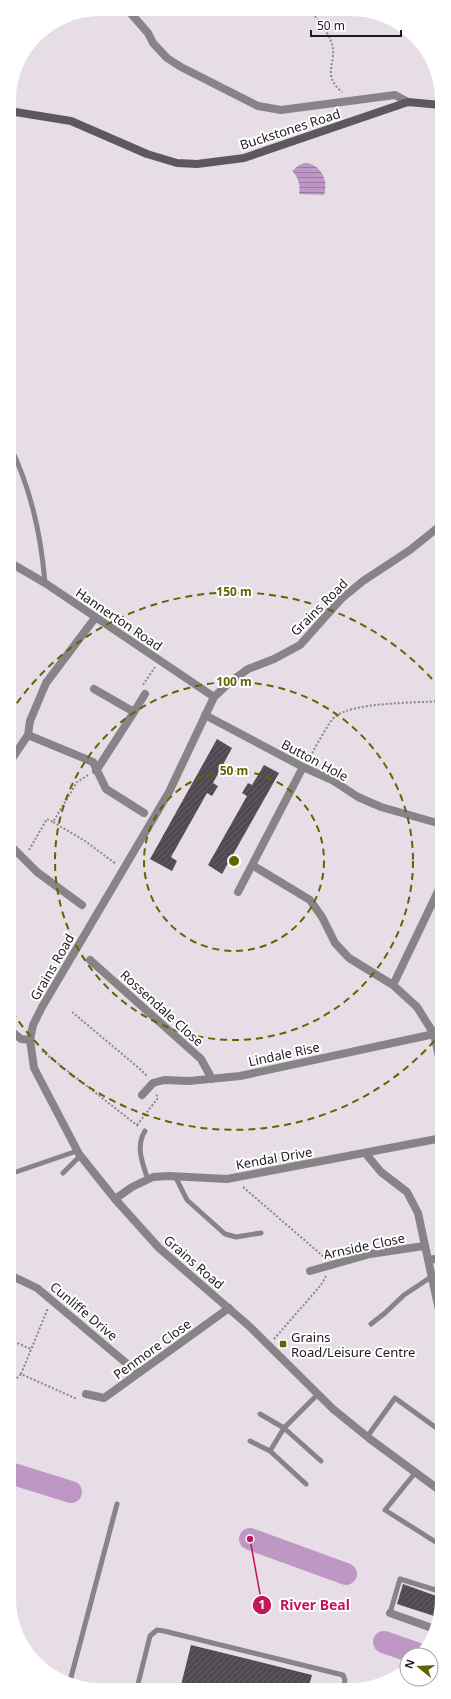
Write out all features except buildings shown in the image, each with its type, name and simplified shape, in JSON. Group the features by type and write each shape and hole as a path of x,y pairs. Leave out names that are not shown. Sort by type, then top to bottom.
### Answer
{"main road":[{"name":"Buckstones Road","path":"16,112 71,121 147,154 177,163 197,164 244,158 408,102 435,104"}],"street":[{"path":"133,16 148,33 153,43 166,58 258,106 281,110 395,95 408,102"},
{"name":"Grains Road","path":"435,530 415,546 363,581 341,598 300,645 274,660 248,669 230,682 214,697 169,792 42,1006 33,1025 30,1040 30,1050 34,1068 79,1154 115,1199 159,1248 229,1308 318,1394 367,1436 435,1487"},
{"name":"Hannerton Road","path":"16,566 45,583 214,697"},
{"path":"16,754 28,734 30,721 46,683 95,618"},
{"path":"94,689 134,712"},
{"path":"96,771 145,694"},
{"name":"Button Hole","path":"205,715 303,768 332,780 358,797 381,807 435,822"},
{"path":"28,734 93,762 96,771 106,789 144,813"},
{"path":"238,892 303,768"},
{"path":"16,850 37,872 82,905"},
{"path":"252,865 310,900 322,917 336,943 349,958 393,985 417,1006 435,1037"},
{"path":"393,985 434,899"},
{"name":"Rossendale Close","path":"90,960 201,1059 212,1079"},
{"name":"Lindale Rise","path":"153,1083 164,1080 189,1081 240,1076 434,1034"},
{"path":"16,1035 21,1039 30,1040"},
{"path":"142,1095 153,1083"},
{"name":"Kendal Drive","path":"115,1199 128,1189 153,1177 175,1176 227,1179 366,1154 435,1139"},
{"path":"366,1154 381,1172 407,1192 418,1213 435,1294"},
{"name":"Arnside Close","path":"310,1271 370,1254 424,1246"},
{"path":"428,1260 435,1259"},
{"name":"Cunliffe Drive","path":"16,1278 37,1288 54,1301 138,1373"},
{"name":"Penmore Close","path":"86,1394 104,1398 229,1308"},
{"path":"390,1613 430,1627"}],"lane":[{"path":"16,458 34,506 42,550 45,583"},
{"path":"145,1131 140,1144 140,1154 148,1180"},
{"path":"63,1173 79,1154"},
{"path":"16,1172 79,1154"},
{"path":"175,1176 187,1200 225,1234 236,1237 261,1233"},
{"path":"371,1324 404,1295 431,1277"},
{"path":"270,1451 284,1428 318,1394"},
{"path":"367,1436 395,1398 435,1427"},
{"path":"260,1414 284,1428 321,1461"},
{"path":"250,1441 270,1451 306,1484"},
{"path":"415,1473 385,1510 435,1542"},
{"path":"71,1678 117,1504"},
{"path":"390,1613 400,1578 435,1590"},
{"path":"138,1683 150,1636 157,1630 342,1675 345,1680 344,1683"}],"path":[{"path":"314,16 331,40 333,49 330,75 335,86 350,100"},
{"path":"145,694 143,686 159,660"},
{"path":"303,768 334,716 344,711 374,705 435,701"},
{"path":"53,822 77,782 96,771"},
{"path":"23,857 47,819 85,841 111,862 124,869"},
{"path":"72,1012 140,1069 153,1083 158,1098 137,1125"},
{"path":"30,1050 40,1050 145,1131"},
{"path":"233,1178 332,1265 321,1285 269,1345"},
{"path":"16,1379 21,1374 47,1308 54,1301"},
{"path":"16,1343 31,1350"},
{"path":"21,1374 80,1400 86,1394"}],"shaded area":[{"path":"305,163 315,166 322,174 325,184 324,195 299,194 300,187 296,176 292,171 299,165"}],"waterway":[{"path":"16,1475 71,1492"},
{"path":"250,1539 346,1574"},
{"path":"384,1642 399,1647"}],"place":[{"name":"Grains Road/Leisure Centre","path":"283,1344"},
{"name":"River Beal","path":"250,1539"}]}
